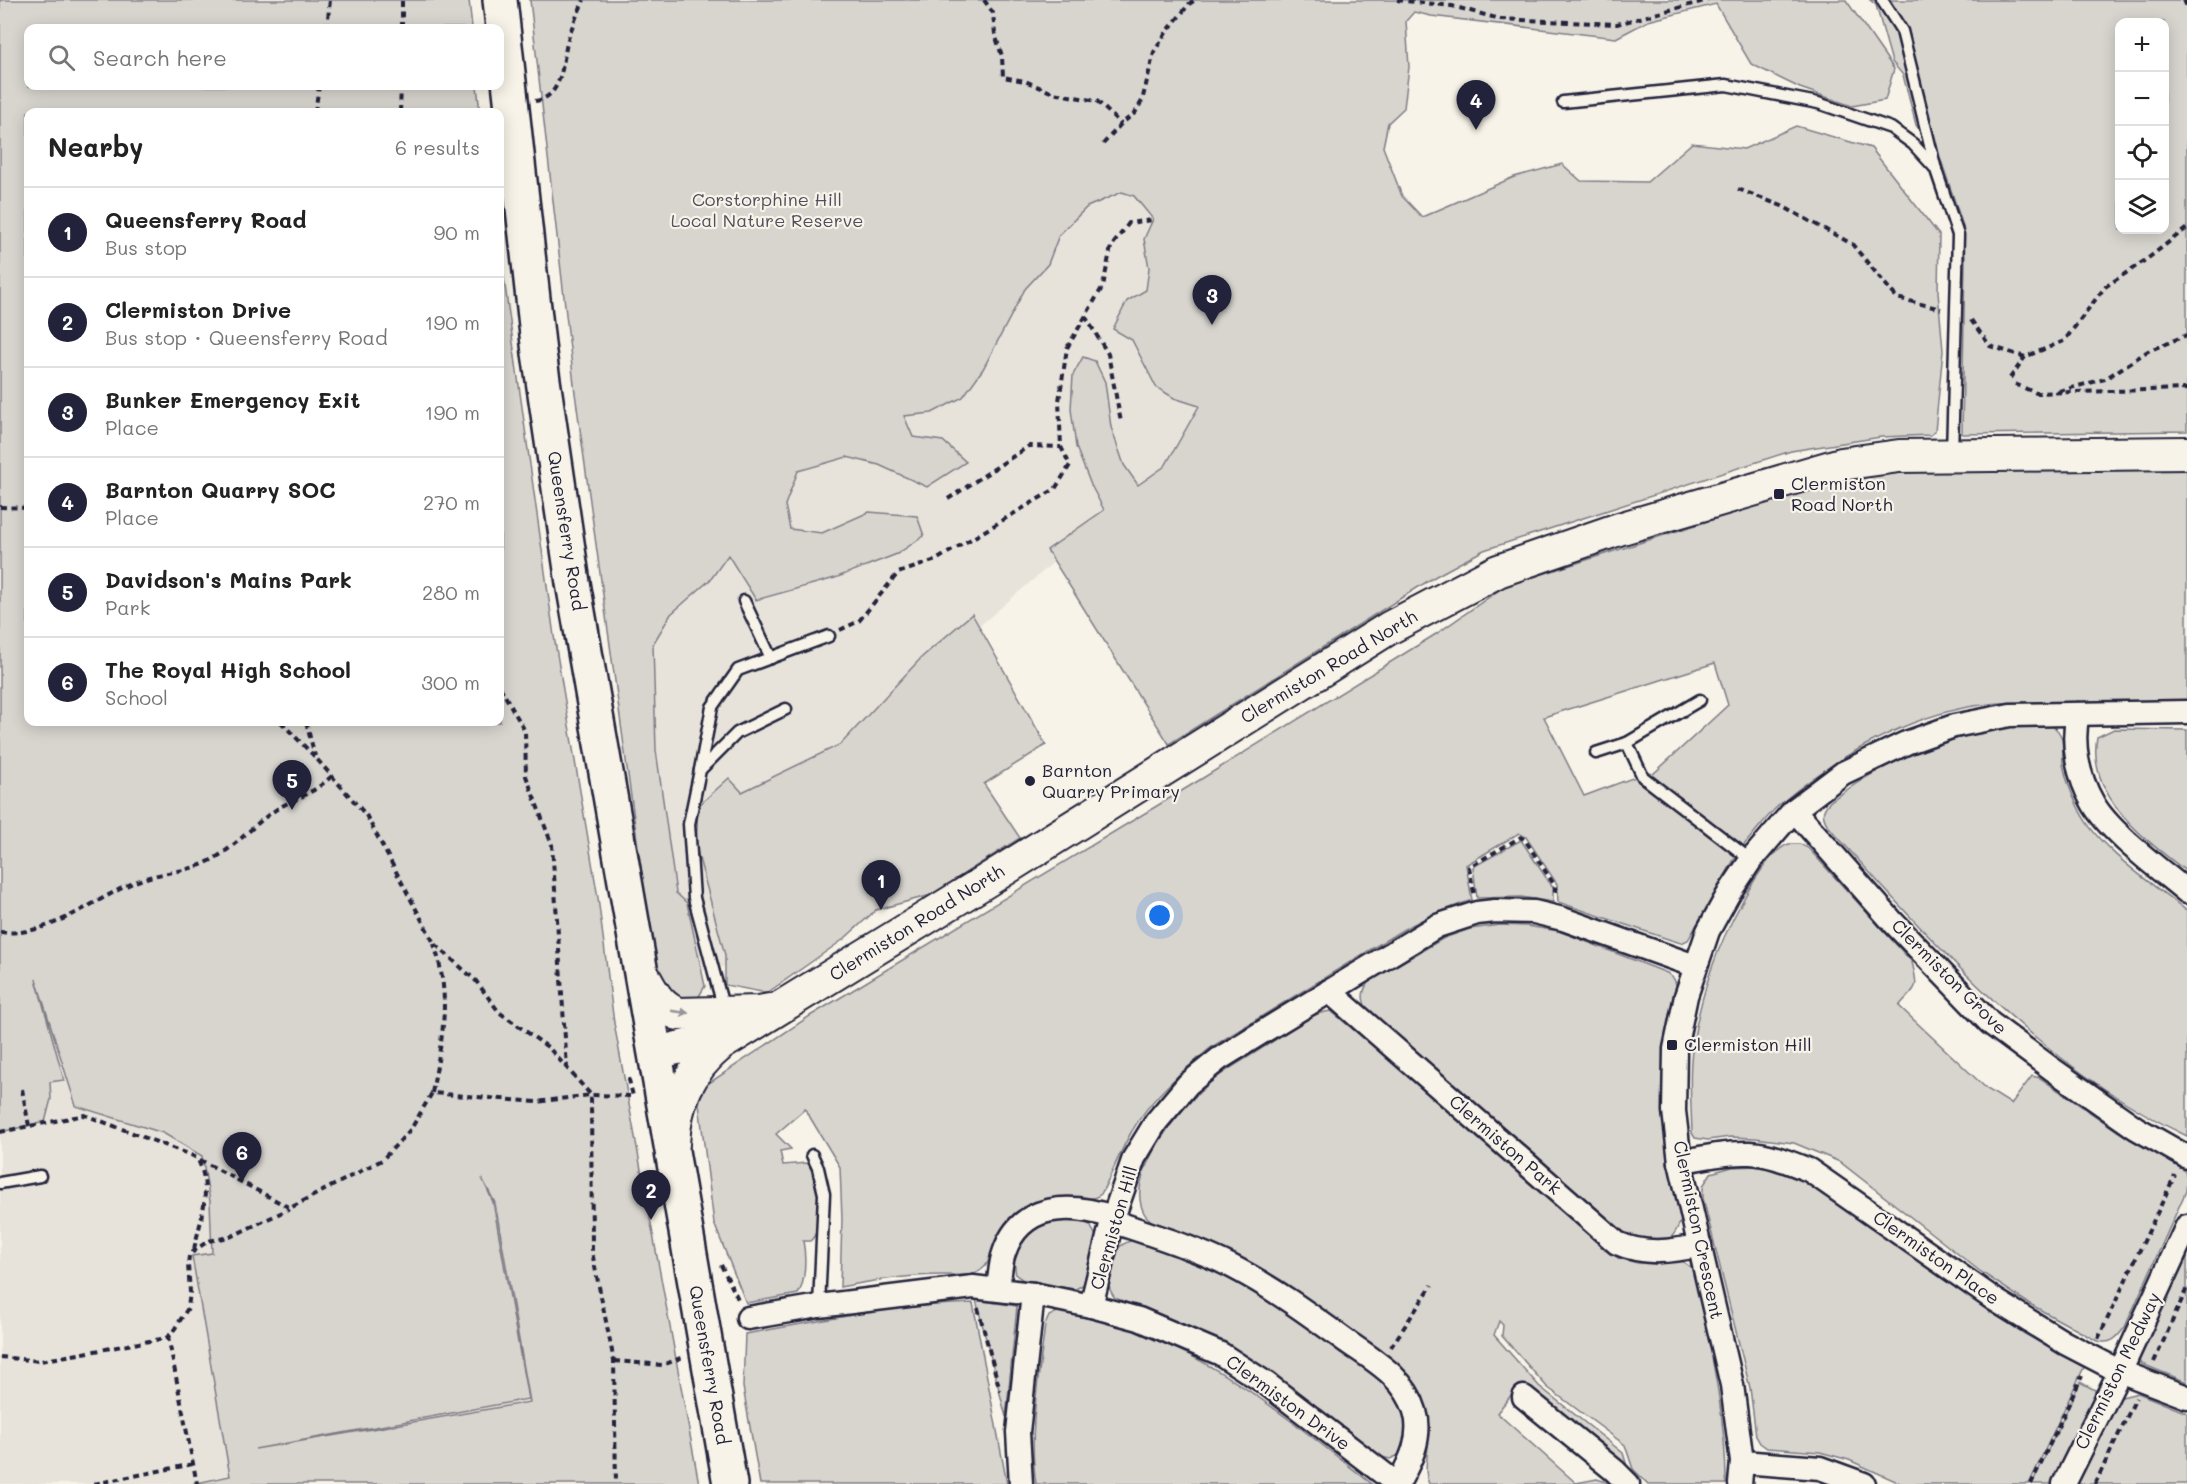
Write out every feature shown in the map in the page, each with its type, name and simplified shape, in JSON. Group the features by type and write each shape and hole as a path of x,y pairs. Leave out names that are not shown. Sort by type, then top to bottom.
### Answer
{"main road":[{"name":"Queensferry Road","path":"500,0 503,24"},
{"name":"Queensferry Road","path":"504,38 539,353 573,583 730,1484"}],"street":[{"name":"Clermiston Road North","path":"656,1053 778,1008 986,881 1389,628 1498,571 1619,529 1831,467 1899,456 2187,453"},
{"name":"Clermiston Crescent","path":"1741,1473 1732,1384 1680,1162 1674,1111 1675,1048 1686,996 1708,931 1751,860 1794,810 1844,773 1906,743 1954,726 2010,715 2187,712"},
{"path":"2078,714 2074,731 2078,765 2093,804 2115,830 2187,892"},
{"name":"Clermiston Grove","path":"1794,810 1891,920 1990,1023 2136,1128 2186,1156"},
{"name":"Clermiston Hill","path":"1091,1306 1112,1219 1130,1169 1156,1122 1188,1084 1219,1059 1437,926 1477,913 1534,912 1556,916 1695,966"},
{"path":"642,973 659,1003 668,1010 730,1024"},
{"name":"Clermiston Park","path":"1329,991 1617,1243 1631,1249 1649,1252 1700,1245"},
{"name":"Clermiston Road North","path":"673,1154 677,1117 689,1081 696,1068 730,1024"},
{"name":"Clermiston Place","path":"1680,1162 1716,1155 1751,1153 1809,1170 1995,1300 2119,1371 2187,1397"},
{"name":"Clermiston Drive","path":"748,1318 819,1306 973,1287 1033,1294 1139,1319 1221,1354 1267,1384 1397,1484 1413,1455 1417,1435 1416,1414 1411,1399 1400,1382 1286,1298 1231,1266 1201,1252 1094,1211 1061,1208 1045,1211 1025,1222 1010,1239 1003,1254 998,1289"},
{"name":"Clermiston Medway","path":"2064,1484 2187,1226"},
{"path":"1021,1484 1018,1432 1033,1294"},
{"path":"1524,1397 1628,1484"},
{"path":"1741,1473 1820,1468 1864,1484"}],"lane":[{"path":"1882,0 1902,31 1936,170 1958,235 1952,456"},
{"path":"1563,102 1726,86 1738,88 1818,103 1891,128 1913,144 1936,170"},
{"path":"744,600 771,658"},
{"path":"730,1024 694,898 689,824 712,708 738,670 829,636"},
{"path":"1596,753 1627,743 1700,700"},
{"path":"700,770 737,733 786,710"},
{"path":"1627,743 1643,777 1751,860"},
{"path":"812,1155 818,1168 824,1194 819,1306"},
{"path":"0,1183 40,1176"}],"path":[{"path":"327,24 330,0"},
{"path":"402,0 402,24"},
{"path":"511,105 541,101 556,86 562,73 568,38 584,0"},
{"path":"984,0 993,13 995,34 1002,56 1003,77 1025,81 1053,93 1097,101 1121,124"},
{"path":"1103,144 1121,124 1135,113 1142,101 1154,52 1166,33 1195,0"},
{"path":"1397,0 1452,6 1500,19 1617,24 1708,0"},
{"path":"2184,0 2187,7"},
{"path":"316,108 318,90"},
{"path":"400,90 400,108"},
{"path":"1738,189 1782,206 1852,244 1897,298 1940,308 1954,320 1972,320 1990,346 2025,357"},
{"path":"829,636 859,621 898,573 936,560 1055,489 1070,465 1061,447 1059,401 1067,348 1103,286 1111,248 1129,223 1153,220"},
{"path":"2010,378 2025,357 2064,340 2105,286 2147,259 2187,228"},
{"path":"1085,315 1108,354 1121,422"},
{"path":"2052,393 2105,379 2148,351 2187,335"},
{"path":"2015,384 2036,393 2187,389"},
{"path":"948,499 1029,446 1061,447"},
{"path":"0,507 24,508"},
{"path":"504,694 525,731 525,776 552,845 567,1068"},
{"path":"0,1357 40,1361 168,1336 188,1308 189,1256 194,1251 207,1241 230,1237 382,1160 411,1129 432,1093 445,1020 442,969 434,943 366,815 285,726"},
{"path":"307,726 315,757"},
{"path":"0,932 15,934 43,926 72,915 144,879 182,871 214,859 275,810 311,792 332,776"},
{"path":"1475,900 1469,867 1521,837 1555,886 1556,916"},
{"path":"434,943 476,981 499,1012 549,1048 591,1095 592,1252 614,1361 616,1484"},
{"path":"22,1089 29,1126"},
{"path":"432,1093 536,1102 591,1095"},
{"path":"0,1132 84,1115 196,1157 290,1208"},
{"path":"2031,1484 2186,1156"},
{"path":"194,1251 205,1208 203,1170 196,1157"},
{"path":"1378,1364 1432,1285"},
{"path":"973,1287 1001,1396"},
{"path":"168,1336 197,1484"},
{"path":"614,1361 663,1365 706,1349"},
{"path":"94,1484 193,1464"}],"shaded area":[{"path":"1139,176 1237,458 1055,561 983,623 863,747 743,963 674,976 601,574 995,264"},
{"path":"0,956 474,1160 495,1203 530,1402 549,1484 0,1484"}],"green space":[{"path":"0,0 469,0 472,24 24,24 24,90 477,90 480,108 24,108 24,726 504,726 504,279 554,636 598,898 614,1023 699,1484 192,1484 230,1476 192,1256 212,1253 210,1201 202,1156 163,1133 76,1106 36,979 64,1080 50,1082 51,1099 45,1122 0,1132","holes":["482,1178 495,1203 530,1402 255,1449 528,1399 493,1202"]},
{"name":"Corstorphine Hill Local Nature Reserve","path":"530,0 1846,0 1894,69 1885,100 1852,106 1800,88 1751,64 1716,4 1648,21 1616,38 1414,12 1406,21 1409,67 1404,108 1388,123 1383,147 1402,196 1422,217 1514,177 1562,164 1581,181 1647,182 1692,143 1744,149 1796,126 1871,148 1939,235 1938,292 1943,351 1935,431 1931,435 1881,437 1791,451 1484,550 1436,576 1169,744 1047,550 1104,510 1076,447 1071,409 1073,375 1083,357 1095,361 1105,382 1111,427 1124,465 1138,485 1165,466 1199,406 1174,398 1156,387 1132,340 1113,329 1127,301 1146,290 1149,268 1144,239 1153,219 1134,196 1122,192 1087,207 1059,235 1048,264 1025,289 983,369 963,397 932,413 904,416 913,437 943,441 966,462 927,487 879,465 847,457 798,471 785,505 790,529 822,533 869,512 917,516 924,536 897,554 835,578 756,600 728,555 711,579 671,614 653,644 656,750 676,893 687,903 705,986 698,998 682,998 661,981 649,926 575,393"},
{"path":"1870,0 2187,0 2187,431 1962,434 1965,259 1963,226 1942,163 1916,125 1903,75 1892,62 1876,5"},
{"path":"2187,468 2187,701 2002,703 1938,714 1865,745 1820,773 1779,805 1743,846 1651,776 1728,705 1715,663 1544,717 1584,796 1635,777 1736,856 1688,940 1681,943 1558,902 1557,884 1526,837 1519,833 1466,865 1472,900 1436,913 1404,929 1213,1046 1158,1095 1128,1139 1101,1194 1087,1199 1052,1198 1021,1211 1001,1233 986,1264 974,1274 908,1277 840,1287 842,1219 840,1167 805,1109 776,1134 791,1149 780,1151 783,1165 807,1163 812,1170 818,1190 818,1226 810,1241 803,1241 805,1261 803,1283 798,1294 746,1303 714,1223 699,1104 706,1085 810,1016 1436,634 1505,586 1827,483 1865,475 1901,472"},
{"path":"972,614 1046,745 984,784 1020,838 931,895 876,910 844,939 767,993 725,985 725,955 696,847 698,806 729,778 742,792 841,744 922,657"},
{"path":"2048,724 2056,728 2061,736 2066,775 2086,822 2126,864 2187,911 2187,1136 2135,1109 2087,1077 1996,1003 1913,920 1825,820 1824,810 1834,798 1870,775 1918,752 1969,735"},
{"path":"2114,729 2187,730 2187,872 2138,831 2122,815 2110,798 2101,779 2096,759 2097,737"},
{"path":"1521,840 1553,888 1553,902 1521,897 1477,898 1473,867"},
{"path":"1789,844 1800,844 1808,848 1912,962 1915,987 1899,1006 1987,1089 2011,1104 2032,1076 2040,1078 2119,1132 2184,1170 2187,1177 2186,1191 2125,1327 2113,1340 2097,1341 2028,1303 1981,1272 1840,1162 1794,1143 1755,1138 1730,1137 1708,1140 1695,1138 1692,1133 1690,1085 1692,1049 1697,1020 1711,970 1723,939 1755,880 1766,863"},
{"path":"1500,925 1559,931 1667,973 1674,979 1677,987 1665,1067 1663,1115 1670,1168 1681,1221 1670,1238 1655,1240 1626,1235 1368,1012 1363,997 1368,982 1444,938 1470,929"},
{"path":"1331,1011 1618,1258 1638,1263 1659,1264 1680,1260 1692,1268 1716,1381 1723,1432 1726,1484 1648,1484 1633,1469 1625,1445 1547,1387 1502,1336 1503,1325 1499,1321 1494,1335 1539,1386 1623,1453 1627,1466 1519,1385 1497,1413 1576,1483 1597,1479 1613,1484 1429,1484 1426,1470 1428,1415 1424,1399 1414,1383 1400,1368 1384,1354 1287,1285 1209,1243 1164,1228 1148,1219 1140,1197 1142,1180 1148,1162 1158,1144 1183,1110 1207,1085 1222,1074 1300,1023 1315,1015"},
{"path":"1757,1166 1787,1171 1814,1181 1980,1305 2025,1334 2084,1367 2029,1484 1902,1484 1849,1460 1820,1452 1767,1448 1760,1443 1756,1436 1750,1388 1703,1198 1703,1186 1711,1173 1732,1167"},
{"path":"1076,1219 1090,1225 1098,1240 1089,1281 1076,1289 1028,1283 1016,1275 1014,1260 1024,1237 1047,1221"},
{"path":"1136,1240 1197,1262 1244,1286 1299,1320 1380,1379 1398,1398 1406,1416 1401,1454 1390,1459 1378,1456 1263,1368 1193,1328 1115,1298 1108,1281 1109,1263 1119,1248"},
{"path":"2187,1248 2187,1382 2142,1364 2137,1356"},
{"path":"976,1300 1017,1306 1006,1417"},
{"path":"973,1303 1007,1484 760,1484 743,1387 745,1334 898,1307"},
{"path":"1059,1311 1099,1318 1149,1336 1184,1352 1250,1391 1372,1484 1036,1484 1033,1445 1037,1384 1045,1325 1049,1316"},
{"path":"2080,1382 2095,1390 2095,1400 2054,1484 2032,1484"},
{"path":"2138,1393 2187,1413 2187,1484 2073,1484 2118,1398"}],"place":[{"name":"Barnton Quarry SOC","path":"1476,130"},
{"name":"Bunker Emergency Exit","path":"1212,325"},
{"name":"Clermiston Road North","path":"1779,494"},
{"name":"Barnton Quarry Primary","path":"1030,781"},
{"name":"Davidson's Mains Park","path":"292,810"},
{"name":"Queensferry Road","path":"881,910"},
{"name":"Clermiston Hill","path":"1672,1045"},
{"name":"The Royal High School","path":"242,1182"},
{"name":"Clermiston Drive","path":"651,1220"}]}
